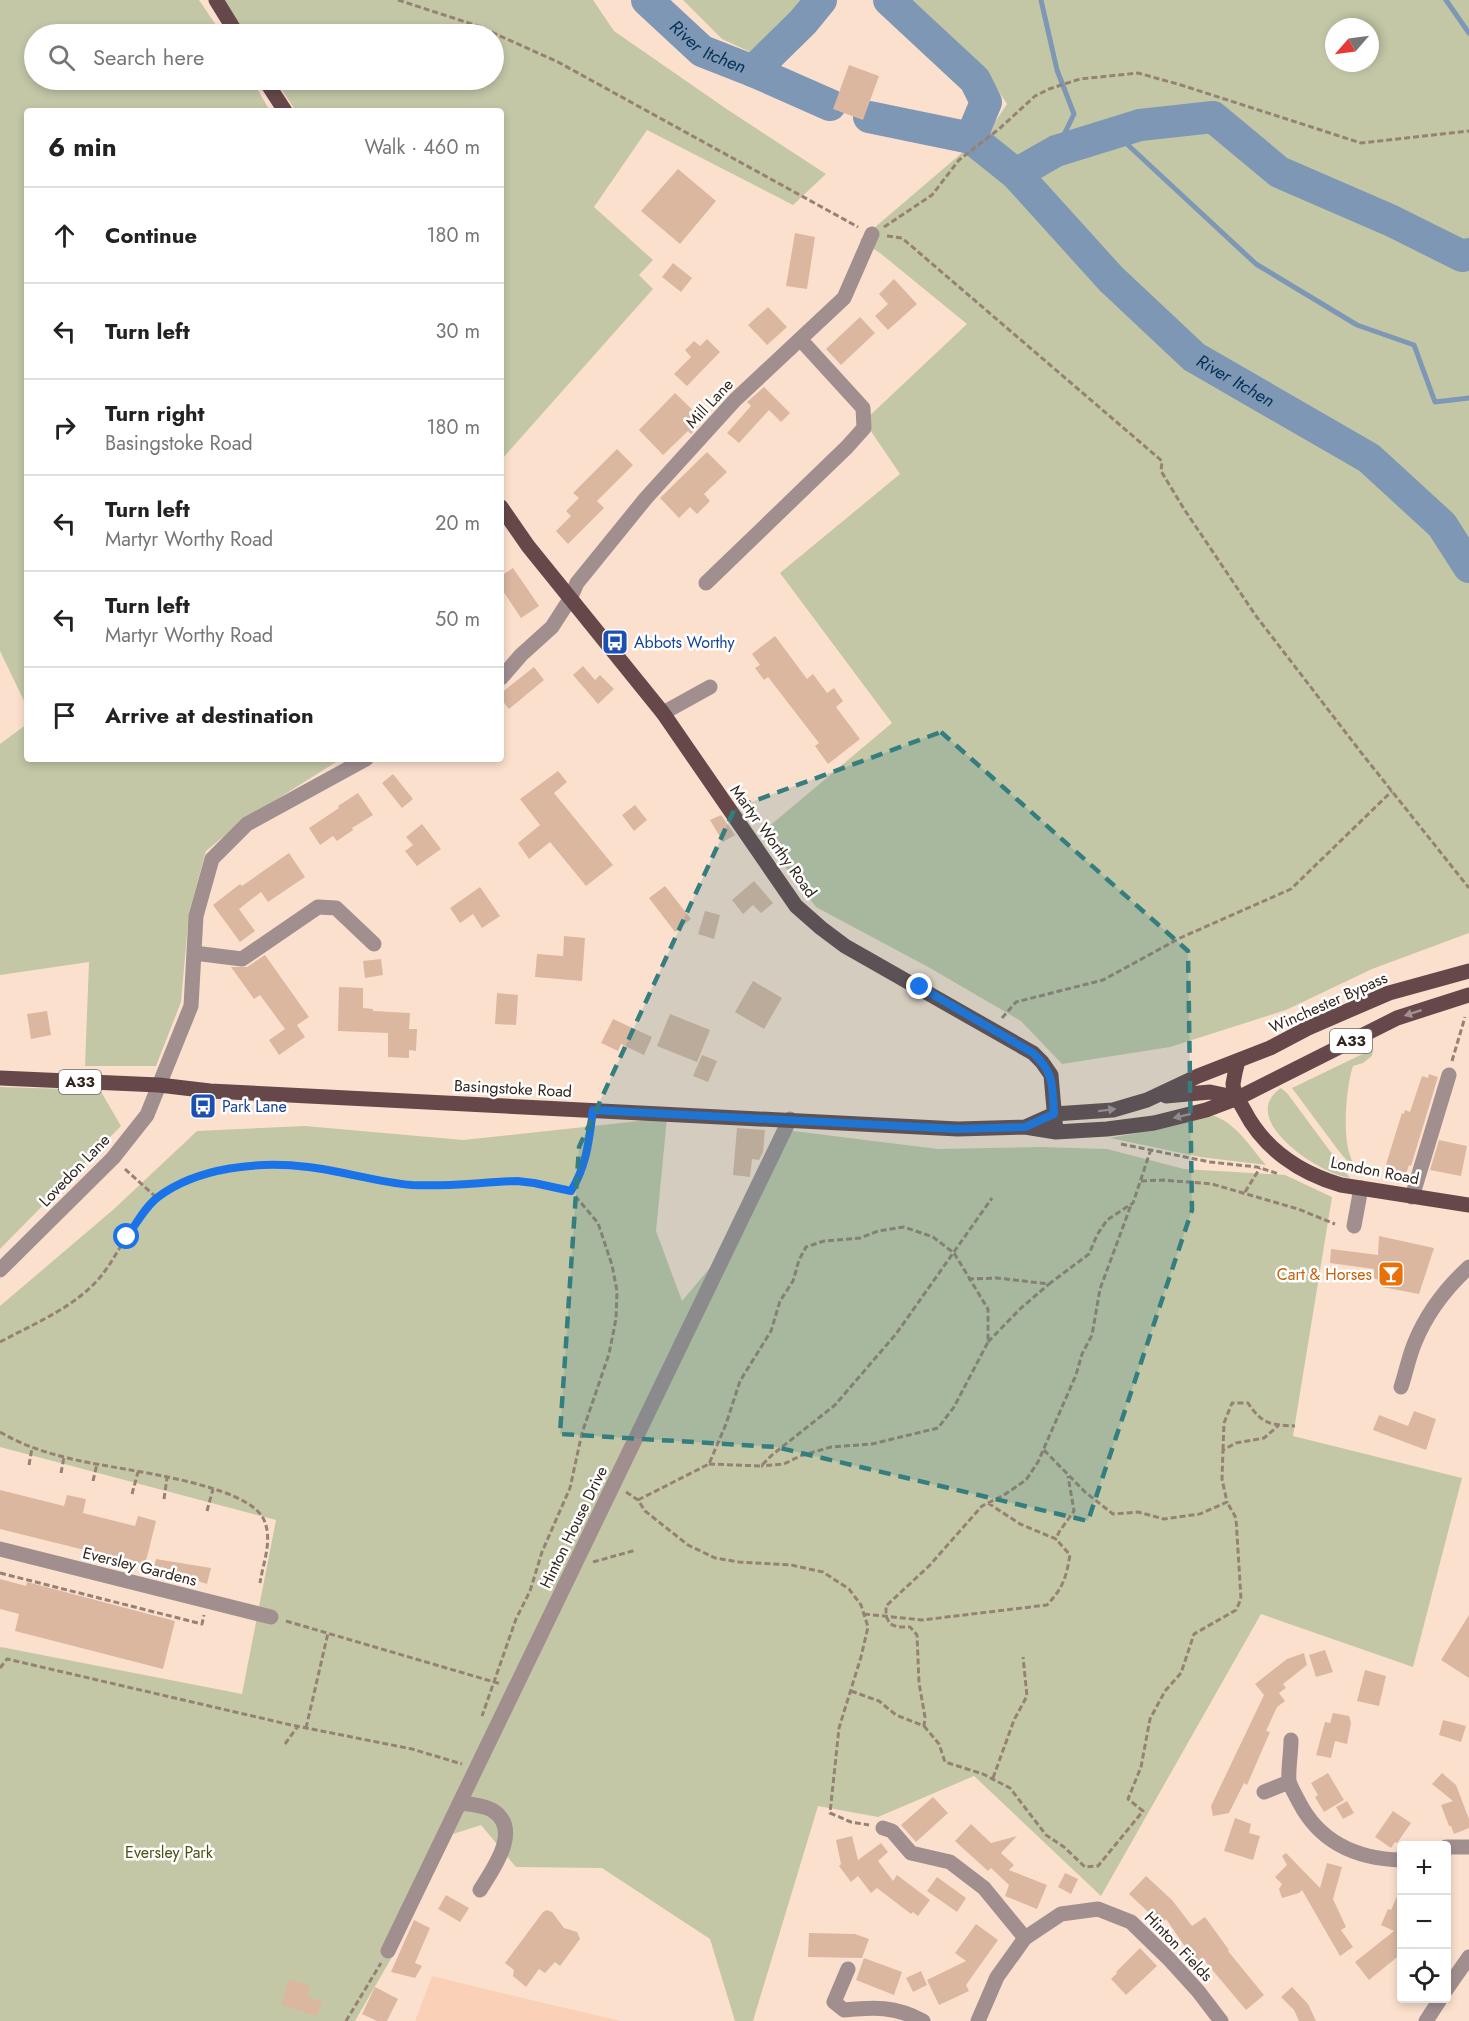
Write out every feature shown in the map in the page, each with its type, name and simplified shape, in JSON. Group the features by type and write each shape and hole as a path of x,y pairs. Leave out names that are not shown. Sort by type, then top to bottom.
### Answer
{"main road":[{"path":"216,0 231,24"},
{"path":"272,90 283,108"},
{"name":"Martyr Worthy Road","path":"504,511 528,546 663,713 796,906 845,946 1033,1053 1051,1075 1056,1132"},
{"name":"Winchester Bypass","path":"1238,1061 1389,993 1469,971"},
{"name":"A33","path":"1238,1098 1397,1018 1469,995"},
{"name":"Basingstoke Road","path":"1025,1127 1054,1114 1113,1110 1157,1096 1198,1076 1238,1061"},
{"name":"London Road","path":"1238,1061 1233,1086 1250,1122 1277,1152 1300,1168 1325,1180 1360,1188 1469,1205"},
{"name":"Basingstoke Road","path":"0,1078 159,1085 210,1091 958,1129 1025,1127 1056,1132 1154,1123 1206,1110 1238,1098"},
{"path":"1157,1096 1210,1092 1238,1098"}],"street":[{"name":"Mill Lane","path":"570,599 576,583 646,498 735,400 844,298 872,234"},
{"path":"706,583 864,428 863,408 800,339"},
{"path":"504,675 521,655 552,627 570,599"},
{"path":"663,713 710,687"},
{"path":"159,1085 191,1006 196,916 212,859 247,824 361,762"},
{"path":"194,953 242,959 318,908 336,908 374,944"},
{"path":"1412,1197 1449,1075"},
{"name":"Lovedon Lane","path":"0,1270 113,1158 147,1115 159,1085"},
{"name":"Hinton House Drive","path":"388,1951 790,1119"},
{"path":"1354,1226 1360,1188"},
{"path":"1401,1387 1415,1343 1434,1305 1457,1278 1469,1268"},
{"name":"Eversley Gardens","path":"0,1549 272,1617"},
{"path":"1291,1740 1289,1782 1305,1813 1327,1837 1341,1847 1362,1856 1397,1860"},
{"path":"1263,1792 1289,1782"},
{"path":"460,1803 492,1810 501,1818 505,1827 504,1843 499,1859 480,1890"},
{"path":"883,1828 892,1831 911,1853 951,1862 984,1888 1025,1938"},
{"path":"1451,1847 1469,1847"},
{"name":"Hinton Fields","path":"978,2021 996,1977 1025,1938 1061,1914 1098,1910 1131,1922 1183,1974 1221,2021"},
{"path":"1451,1983 1469,1957"},
{"path":"848,1969 834,2002 844,2010 892,2009 910,2014 923,2021"},
{"path":"1426,2021 1438,2003"}],"path":[{"path":"398,0 472,24"},
{"path":"504,38 558,62 872,234 902,238 1162,461 1161,471 1184,509 1256,616 1469,888"},
{"path":"872,234 933,195 959,160 999,129 1035,96 1080,79 1138,74 1181,85 1361,143 1469,131"},
{"path":"992,1030 1016,1002 1102,980 1180,938 1291,889 1392,792"},
{"path":"1449,1075 1465,1017"},
{"path":"571,1191 581,1174 593,1110"},
{"path":"1092,1129 1103,1141 1210,1162 1260,1168 1281,1175"},
{"path":"924,1726 917,1635 910,1627 890,1624 886,1616 886,1606 929,1566 982,1506 1026,1480 1044,1450 1076,1375 1082,1354 1092,1335 1100,1289 1151,1149"},
{"path":"113,1158 157,1198"},
{"path":"0,1342 33,1326 82,1294 101,1276 145,1210 157,1198 200,1176 229,1169 283,1165 309,1167 365,1179 413,1185 517,1181 571,1191 598,1223 612,1265 617,1291 616,1319 609,1354 582,1434 570,1488 542,1552 530,1591 516,1619 480,1723"},
{"path":"1244,1192 1260,1168"},
{"path":"1141,1181 1163,1180 1212,1184 1298,1209 1335,1224"},
{"path":"761,1466 835,1405 896,1334 992,1198"},
{"path":"638,1500 709,1464 761,1466 784,1464 800,1456 831,1447 872,1444 938,1428 954,1407 988,1342 1020,1309 1089,1254 1097,1235 1107,1220 1131,1204"},
{"path":"709,1464 726,1424 740,1381 771,1331 780,1301 793,1281 799,1260 806,1247 824,1241 860,1238 878,1231 904,1227 933,1237 954,1253 988,1309 988,1342"},
{"path":"968,1279 997,1278 1049,1284"},
{"path":"851,1691 879,1701 896,1715 924,1726 939,1743 945,1762 993,1778 1010,1788 1046,1835 1064,1847 1085,1867 1098,1866 1143,1811 1128,1799 1141,1767 1150,1719 1165,1691 1181,1673 1194,1634 1236,1610 1241,1599 1236,1518 1227,1502 1222,1479 1224,1423 1232,1403 1248,1403 1266,1422 1278,1426 1295,1426"},
{"path":"1223,1450 1236,1443 1264,1438 1278,1426"},
{"path":"0,1432 33,1448 64,1457 213,1489 248,1503 260,1513 265,1522 268,1540 260,1583"},
{"path":"29,1465 33,1448"},
{"path":"1044,1450 1085,1492 1113,1514 1138,1512 1164,1519 1200,1514 1227,1502"},
{"path":"61,1473 64,1457"},
{"path":"93,1481 97,1464"},
{"path":"132,1494 138,1472"},
{"path":"1056,1539 1074,1511 1068,1475"},
{"path":"164,1499 167,1478"},
{"path":"614,1484 638,1500 645,1511 688,1545 715,1558 739,1562 781,1563 823,1572 849,1589 861,1605 868,1627 839,1728 831,1813 851,1822 883,1828"},
{"path":"207,1511 213,1489"},
{"path":"864,1614 922,1620 1047,1605 1065,1580 1070,1556 1056,1539 1020,1524 988,1503"},
{"path":"574,1566 613,1558 636,1550"},
{"path":"0,1573 202,1624 207,1601"},
{"path":"272,1617 494,1682"},
{"path":"306,1728 328,1633"},
{"path":"993,1778 1014,1720 1027,1696 1023,1657"},
{"path":"0,1668 7,1659 306,1728 412,1749 476,1768"},
{"path":"285,1744 298,1726"},
{"path":"346,2021 388,1951"}],"highlighted area":[{"path":"941,732 1188,951 1192,1210 1088,1521 776,1447 560,1434 579,1147 735,808"}],"shaded area":[{"path":"432,1976 506,1994 621,2021 415,2021"}],"green space":[{"path":"0,0 199,0 215,24 24,24 24,90 258,90 268,108 24,108 24,701 0,651"},
{"path":"224,0 593,0 614,31 826,174 793,205 647,130 594,207 653,260 639,275 653,289 504,457 504,108 294,108 282,90 504,90 504,24 240,24"},
{"path":"683,0 813,0 761,57 722,39"},
{"path":"901,0 1469,0 1469,933 1372,969 1286,1010 1170,1047 1062,1064 1021,1021 930,968 816,907 760,834 892,723 780,573 900,474 864,421 967,324 880,253 860,240 991,128 1007,104 985,70"},
{"path":"24,726 24,762 336,762 245,819 206,851 189,913 181,1002 156,1066 85,1066 89,962 0,975 0,744"},
{"path":"1373,1049 1372,1056 1363,1063 1353,1066 1347,1097 1347,1143 1358,1174 1292,1088"},
{"path":"0,1087 100,1090 121,1126 0,1249"},
{"path":"1281,1088 1350,1178 1337,1175 1303,1156 1287,1144 1275,1129 1268,1115 1270,1101"},
{"path":"1211,1115 1220,1118 1235,1129 1266,1165 1200,1157 1110,1138 1153,1130"},
{"name":"Eversley Park","path":"667,1118 656,1231 682,1301 720,1256 785,1130 938,1149 1039,1147 1107,1149 1184,1169 1285,1175 1332,1197 1293,1436 1462,1478 1413,1667 1261,1614 1101,1896 974,1776 878,1817 818,1806 753,2021 735,2021 710,1939 602,1868 516,1867 481,1825 453,1834 392,1957 355,2021 0,2021 0,1648 242,1694 276,1520 0,1447 0,1306 114,1209 197,1131 305,1126 463,1140"}],"building":[{"path":"849,65 879,76 863,120 833,109"},
{"path":"678,169 716,201 680,244 641,211"},
{"path":"795,233 815,237 807,289 786,286"},
{"path":"673,263 692,278 681,292 662,277"},
{"path":"894,279 917,304 888,330 875,316 888,304 879,294"},
{"path":"768,307 787,327 767,345 748,325"},
{"path":"860,317 875,333 841,365 826,349"},
{"path":"707,339 720,352 687,386 674,374 691,357 685,350 694,341 700,346"},
{"path":"764,387 790,413 781,422 769,410 739,443 727,433 751,406 747,402"},
{"path":"675,393 703,420 691,434 688,431 663,455 639,430"},
{"path":"617,449 633,465 597,501 604,508 568,544 556,531 571,516 566,511 579,498 573,493"},
{"path":"707,452 727,472 704,494 710,501 697,514 690,507 679,518 660,498"},
{"path":"513,568 539,606 521,618 504,592 504,574"},
{"path":"775,636 807,679 813,674 827,693 834,688 843,701 836,707 860,739 828,764 815,746 819,743 768,677 764,680 755,668 760,665 752,654"},
{"path":"583,666 595,680 600,675 614,689 598,704 573,675"},
{"path":"534,667 544,680 509,709 504,703 504,691"},
{"path":"558,771 567,782 554,793 613,865 586,886 550,842 529,859 518,843 540,825 520,799"},
{"path":"393,774 413,799 402,808 382,783"},
{"path":"358,793 373,815 337,841 333,836 320,845 309,828"},
{"path":"635,805 647,820 634,831 622,815"},
{"path":"721,815 735,835 723,842 710,820"},
{"path":"422,824 441,849 417,866 405,851 413,845 406,837"},
{"path":"289,853 305,877 268,902 261,892 239,909 255,931 240,942 213,905 240,884 242,886"},
{"path":"754,881 773,903 761,913 753,905 743,914 732,900"},
{"path":"665,886 691,919 675,932 649,898"},
{"path":"480,887 500,916 482,928 473,914 460,923 450,908"},
{"path":"705,911 720,915 714,939 698,934"},
{"path":"564,936 585,938 582,981 535,977 537,954 563,956"},
{"path":"265,955 309,1017 297,1025 305,1037 279,1055 269,1040 285,1029 260,995 254,999 231,967 247,967"},
{"path":"381,959 383,975 365,978 363,961"},
{"path":"753,981 782,998 764,1029 735,1012"},
{"path":"339,987 363,988 363,1008 373,1009 373,1011 410,1013 409,1029 417,1029 416,1051 409,1050 409,1058 388,1057 388,1033 338,1031"},
{"path":"497,993 518,995 516,1025 495,1024"},
{"path":"47,1011 51,1035 31,1039 27,1014"},
{"path":"670,1014 710,1030 697,1062 657,1046"},
{"path":"613,1019 652,1037 644,1055 621,1044 618,1051 601,1043"},
{"path":"702,1055 717,1061 708,1082 693,1076"},
{"path":"1429,1074 1438,1077 1411,1166 1409,1165 1405,1177 1384,1171 1402,1113 1404,1114 1405,1110 1410,1112 1422,1076 1428,1078"},
{"path":"737,1128 765,1130 763,1152 759,1160 752,1159 750,1177 733,1175"},
{"path":"1439,1140 1467,1146 1461,1176 1430,1170"},
{"name":"Cart & Horses","path":"1379,1236 1434,1248 1419,1294 1382,1287 1379,1280 1373,1278 1374,1269 1330,1263 1331,1249 1378,1255"},
{"path":"1414,1411 1436,1419 1426,1450 1373,1430 1379,1415 1408,1426"},
{"path":"0,1490 64,1506 67,1495 86,1499 83,1513 135,1526 138,1516 156,1521 145,1565 0,1529"},
{"path":"156,1559 211,1568 207,1584 154,1567"},
{"path":"0,1579 26,1586 27,1582 175,1621 163,1669 15,1631 19,1614 0,1609"},
{"path":"1469,1615 1469,1678 1441,1660"},
{"path":"1325,1650 1333,1672 1316,1677 1309,1655"},
{"path":"1304,1653 1307,1665 1283,1684 1286,1688 1279,1693 1285,1701 1277,1707 1266,1731 1270,1732 1247,1785 1244,1783 1229,1813 1213,1816 1211,1806 1264,1695 1255,1684 1287,1659"},
{"path":"1365,1670 1386,1676 1379,1706 1357,1701"},
{"path":"1333,1713 1349,1716 1351,1723 1347,1744 1335,1741 1331,1758 1316,1755 1325,1722 1330,1723"},
{"path":"1443,1720 1466,1726 1461,1742 1439,1735"},
{"path":"1328,1773 1344,1800 1324,1812 1315,1797 1318,1795 1311,1783"},
{"path":"1442,1773 1456,1785 1469,1819 1469,1828 1454,1834 1441,1805 1453,1801 1432,1784"},
{"path":"933,1797 948,1813 916,1842 901,1825"},
{"path":"1347,1801 1354,1813 1343,1819 1336,1807"},
{"path":"1393,1811 1411,1823 1391,1848 1375,1837"},
{"path":"1235,1818 1251,1824 1249,1833 1260,1836 1253,1860 1224,1851"},
{"path":"971,1824 991,1843 1017,1836 1001,1853 1014,1865 1009,1870 1047,1885 1037,1909 1005,1896 1009,1885 991,1868 988,1871 955,1841"},
{"path":"852,1836 858,1860 881,1843 888,1852 878,1861 893,1881 897,1875 930,1900 918,1916 913,1912 911,1914 877,1888 871,1893 858,1876 851,1882 839,1866 841,1864 836,1840"},
{"path":"1286,1853 1320,1888 1327,1863 1342,1867 1333,1899 1346,1927 1341,1930 1353,1947 1340,1956 1302,1890 1282,1898 1279,1889 1282,1884 1275,1877 1287,1865 1282,1856"},
{"path":"1065,1873 1078,1879 1071,1894 1058,1887"},
{"path":"1146,1876 1172,1900 1192,1926 1205,1917 1228,1951 1264,1995 1246,2010 1204,1960 1197,1964 1166,1919 1161,1924 1129,1894"},
{"path":"937,1877 966,1898 957,1912 927,1891"},
{"path":"446,1895 469,1908 460,1922 438,1909"},
{"path":"1397,1896 1397,1957 1369,1980 1355,1962 1394,1931 1381,1925 1388,1909 1391,1910"},
{"path":"547,1910 552,1912 564,1928 577,1932 580,1939 560,1966 555,1962 545,1973 539,1969 526,1987 513,1976 514,1970 505,1963 543,1912"},
{"path":"414,1920 430,1928 415,1963 422,1966 415,1978 391,1972"},
{"path":"976,1924 998,1940 966,1985 969,1991 939,2005 927,1980 966,1961 955,1953"},
{"path":"809,1933 855,1934 869,1939 862,1958 808,1957"},
{"path":"1140,1948 1157,1966 1126,1995 1111,1979"},
{"path":"864,1958 902,1972 894,1995 856,1980"},
{"path":"921,1971 927,1985 913,1992 906,1978"},
{"path":"289,1979 310,1986 307,1997 322,2001 317,2016 281,2005"},
{"path":"375,1987 398,1999 387,2021 377,2021 362,2014"},
{"path":"1292,1987 1308,2004 1316,2021 1299,2021 1294,2010 1281,1997"}],"waterway":[{"name":"River Itchen","path":"647,0 702,51 753,71 803,22 821,0"},
{"name":"River Itchen","path":"889,0 975,80 986,102 971,138 1016,174 1111,279 1194,357 1369,458 1442,525 1469,567"},
{"path":"1041,0 1057,70 1074,114 1056,151"},
{"path":"1446,0 1469,33"},
{"path":"753,71 830,105"},
{"path":"869,117 971,138"},
{"name":"River Itchen","path":"1016,174 1056,151 1140,125 1213,117 1279,172 1392,221 1462,256 1469,254"},
{"path":"1115,133 1256,264 1357,325 1414,345 1435,402 1469,398"}],"place":[{"name":"Abbots Worthy","path":"615,642"},
{"name":"Park Lane","path":"203,1106"},
{"name":"Cart & Horses","path":"1391,1274"}],"route":[{"path":"127,1237 145,1210 157,1198 200,1176 229,1169 283,1165 309,1167 365,1179 413,1185 517,1181 571,1191 581,1174 593,1110 958,1129 1025,1127 1054,1114 1051,1075 1033,1053 920,987"}]}
